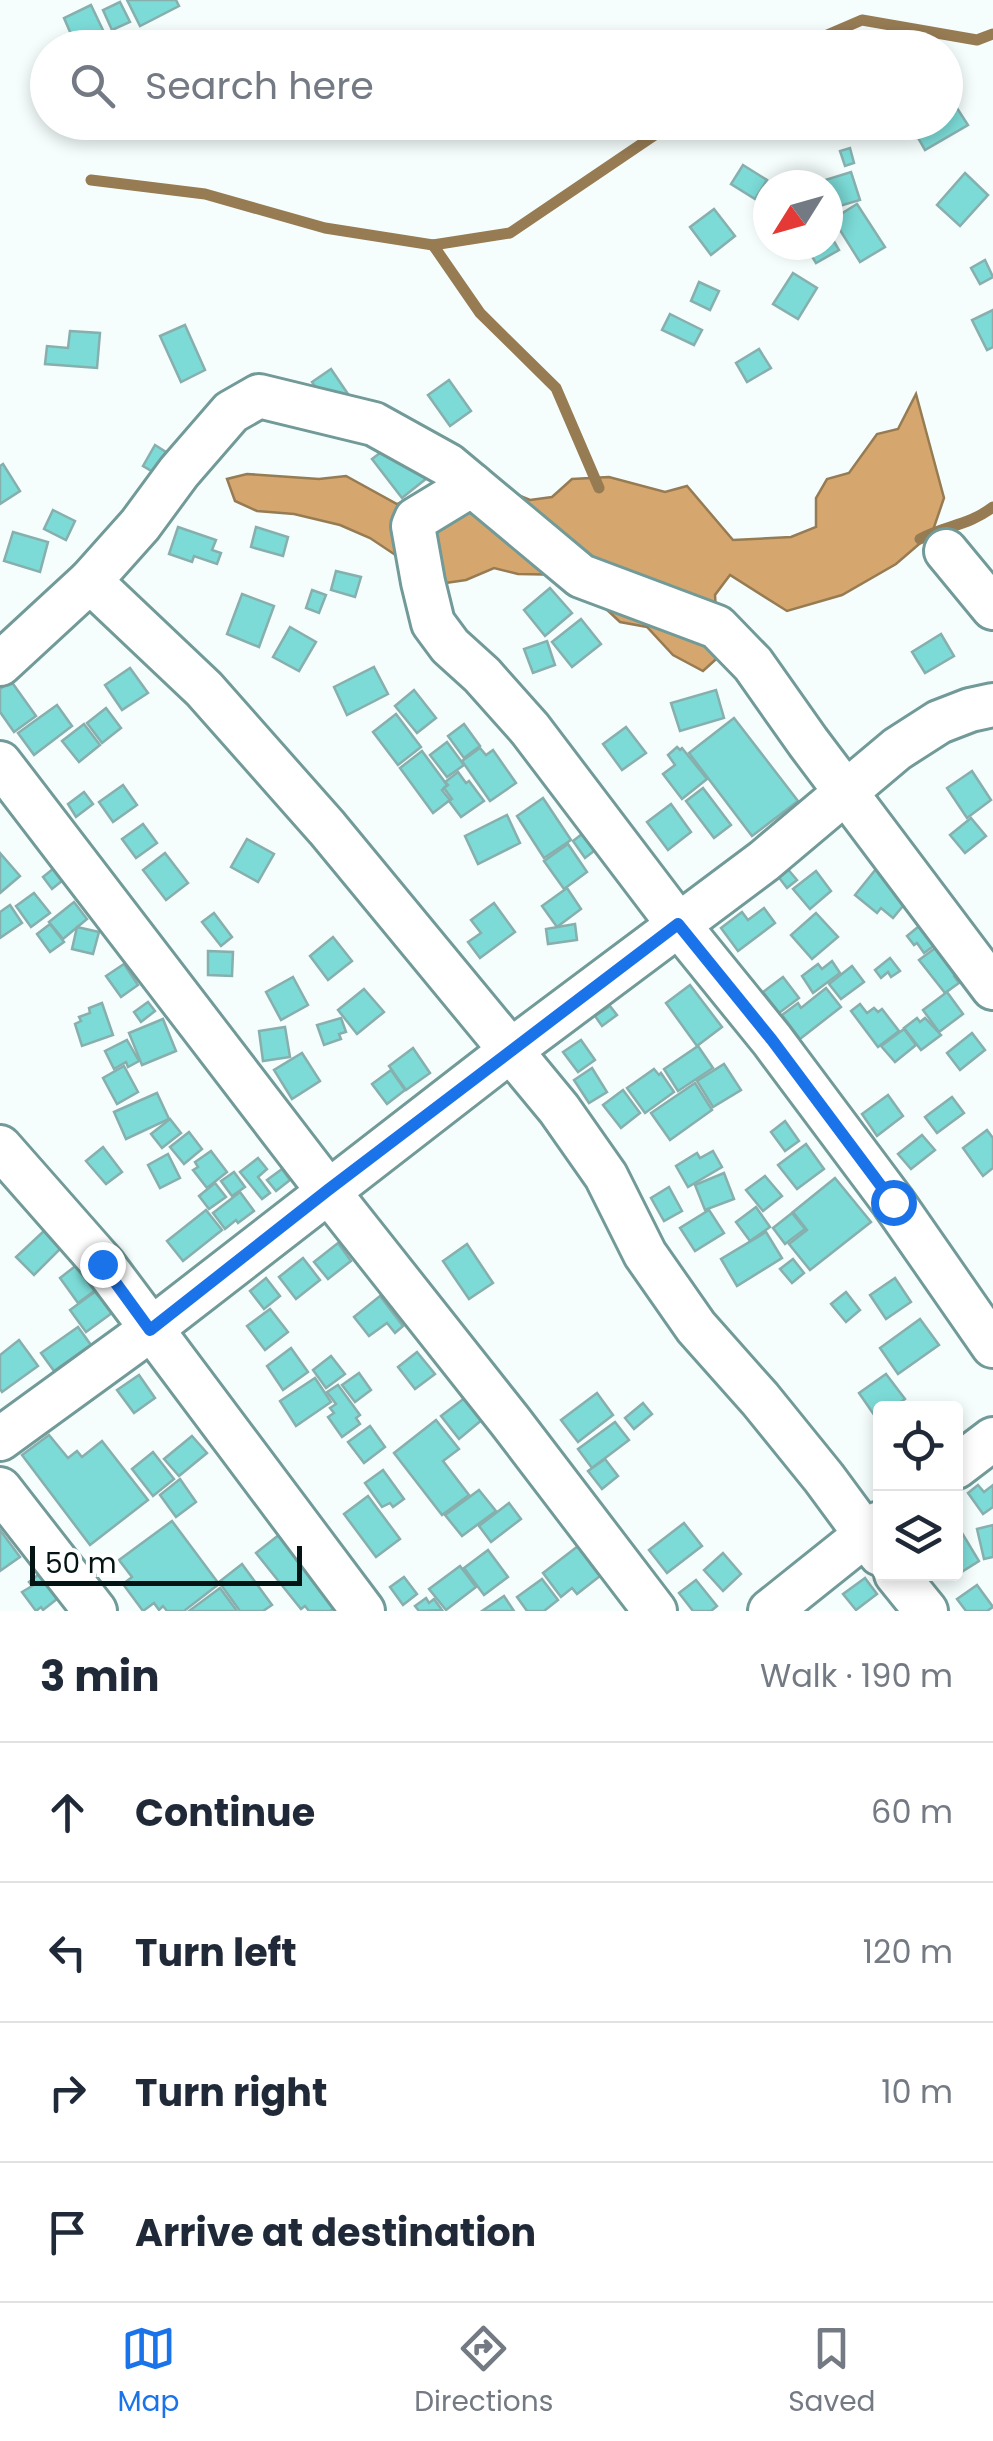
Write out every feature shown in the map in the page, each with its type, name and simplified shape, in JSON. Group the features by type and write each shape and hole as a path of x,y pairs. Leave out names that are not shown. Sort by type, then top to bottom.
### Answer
{"street":[{"path":"0,664 90,581 140,526 178,472 231,412 259,396 374,424 448,465 582,576 718,626 753,664 993,988"},
{"path":"472,485 416,519 413,526 433,623 530,729 772,1040 893,1202 993,1346"},
{"path":"946,552 993,608"},
{"path":"90,581 229,717 327,828 559,1109 606,1176 644,1254 696,1327 873,1536"},
{"path":"0,1439 150,1330 764,860 898,749 939,722 993,705"},
{"path":"0,763 654,1611"},
{"path":"0,1147 102,1264 363,1611"},
{"path":"963,1462 993,1439"},
{"path":"0,1489 94,1611"},
{"path":"770,1611 873,1539"},
{"path":"902,1581 926,1611"}],"shaded area":[{"path":"916,394 944,498 932,533 896,564 842,595 787,611 730,575 715,595 717,627 725,651 703,671 673,655 647,627 620,622 570,575 518,574 494,568 466,580 439,584 370,538 340,525 294,514 257,511 235,501 227,479 247,474 319,479 346,476 397,504 430,488 443,470 530,500 552,497 572,479 609,477 665,492 687,486 733,540 791,537 816,527 816,498 827,479 849,473 877,434 898,429"}],"building":[{"path":"127,0 176,0 179,6 140,26"},
{"path":"120,2 130,22 112,30 103,10"},
{"path":"91,5 103,30 69,30 64,18"},
{"path":"919,140 942,140 925,150"},
{"path":"850,148 854,163 845,166 840,151"},
{"path":"743,165 753,171 753,198 731,184"},
{"path":"851,172 860,200 843,205 843,174"},
{"path":"965,173 988,195 960,226 937,205"},
{"path":"857,204 885,247 860,262 843,235 843,213"},
{"path":"714,209 735,236 711,255 690,227"},
{"path":"985,260 993,277 980,284 971,268"},
{"path":"793,273 817,288 798,319 773,304"},
{"path":"699,282 719,291 710,310 691,301"},
{"path":"993,310 993,347 987,350 972,320"},
{"path":"670,314 702,330 694,345 662,330"},
{"path":"185,325 205,370 181,382 160,336"},
{"path":"70,331 100,333 97,368 45,364 47,346 68,348"},
{"path":"759,349 771,368 747,382 736,363"},
{"path":"331,369 352,400 333,412 312,382"},
{"path":"449,380 471,411 450,426 428,395"},
{"path":"397,440 427,478 402,498 372,459"},
{"path":"155,445 177,459 165,479 143,466"},
{"path":"3,464 20,491 0,504 0,466"},
{"path":"53,510 75,521 66,540 44,529"},
{"path":"178,527 216,540 212,550 221,553 217,564 194,556 192,562 169,554"},
{"path":"256,527 288,537 283,556 251,547"},
{"path":"13,532 48,542 40,572 4,561"},
{"path":"336,571 361,577 355,597 331,590"},
{"path":"550,588 572,613 545,636 524,610"},
{"path":"312,590 326,595 319,613 306,608"},
{"path":"242,594 274,606 259,647 227,634"},
{"path":"581,619 601,644 572,667 552,642"},
{"path":"290,627 316,642 299,671 273,657"},
{"path":"941,634 954,656 925,673 912,652"},
{"path":"547,641 555,665 533,673 524,649"},
{"path":"374,667 388,694 347,715 334,687"},
{"path":"130,668 148,693 122,710 105,685"},
{"path":"11,681 36,716 14,732 0,712 0,689"},
{"path":"414,690 436,718 417,733 395,706"},
{"path":"716,690 724,718 680,731 671,703"},
{"path":"57,705 72,726 34,755 18,733"},
{"path":"106,708 121,728 102,743 87,723"},
{"path":"396,714 421,747 398,765 373,732"},
{"path":"734,718 798,801 752,836 689,753"},
{"path":"84,724 100,745 79,762 62,741"},
{"path":"464,724 480,746 464,758 448,736"},
{"path":"626,727 646,753 622,770 603,744"},
{"path":"447,742 464,765 447,777 430,755"},
{"path":"677,747 707,779 682,799 663,774 675,765 668,755"},
{"path":"480,748 486,755 493,750 516,783 490,801 462,761"},
{"path":"422,751 447,785 442,790 450,800 433,813 400,768"},
{"path":"972,771 991,800 967,818 947,788"},
{"path":"458,772 484,801 461,817 444,788 448,785 445,782"},
{"path":"123,785 137,805 113,822 99,802"},
{"path":"703,788 731,825 714,838 686,801"},
{"path":"84,792 93,804 76,817 68,804"},
{"path":"543,798 571,840 544,858 517,816"},
{"path":"671,804 691,832 668,850 647,822"},
{"path":"507,815 520,843 478,864 465,836"},
{"path":"971,818 986,836 965,853 950,835"},
{"path":"143,824 157,843 136,858 122,839"},
{"path":"591,827 603,844 585,858 573,841"},
{"path":"247,839 274,854 258,882 231,867"},
{"path":"568,844 587,872 564,889 544,861"},
{"path":"0,853 20,876 0,893"},
{"path":"165,853 188,883 166,900 143,870"},
{"path":"59,864 68,876 52,889 43,877"},
{"path":"786,867 797,880 787,888 777,875"},
{"path":"876,869 901,889 907,901 893,918 881,908 877,913 855,895"},
{"path":"816,871 831,891 810,909 793,889"},
{"path":"567,888 581,909 557,927 542,906"},
{"path":"34,893 50,913 31,927 16,906"},
{"path":"74,902 87,919 63,939 49,922"},
{"path":"494,903 515,932 480,958 468,942 481,933 471,920"},
{"path":"10,905 22,923 0,938 0,912"},
{"path":"764,908 775,923 738,951 721,928 742,912 748,920"},
{"path":"214,913 232,937 221,946 202,922"},
{"path":"816,913 838,937 812,959 791,935"},
{"path":"924,922 939,942 924,953 907,936"},
{"path":"50,924 64,942 50,952 37,934"},
{"path":"575,924 577,940 548,944 546,929"},
{"path":"77,927 99,932 93,954 72,949"},
{"path":"333,937 352,961 328,980 310,956"},
{"path":"938,946 958,972 954,976 959,983 945,993 919,960"},
{"path":"208,951 233,952 232,976 208,975"},
{"path":"890,958 900,971 891,977 888,972 881,978 875,970"},
{"path":"832,961 840,973 813,993 802,976 818,964 822,969"},
{"path":"124,964 138,985 121,997 106,976"},
{"path":"852,966 864,982 841,999 829,984"},
{"path":"293,977 308,1005 281,1020 266,992"},
{"path":"783,977 799,998 779,1013 763,992"},
{"path":"690,985 722,1027 697,1046 666,1003"},
{"path":"826,988 841,1007 800,1039 782,1015 798,1003 801,1008"},
{"path":"364,989 384,1012 357,1034 338,1010"},
{"path":"947,992 963,1014 939,1032 923,1010"},
{"path":"148,1002 155,1011 141,1022 134,1012"},
{"path":"102,1003 113,1035 82,1046 75,1024 81,1021 79,1017 90,1013 89,1008"},
{"path":"860,1004 867,1013 874,1008 878,1012 882,1009 899,1031 878,1047 851,1011"},
{"path":"610,1006 617,1015 602,1026 595,1016"},
{"path":"341,1018 346,1032 339,1034 341,1039 324,1045 317,1025"},
{"path":"917,1018 920,1022 925,1018 941,1035 921,1050 904,1028"},
{"path":"163,1019 176,1051 142,1065 129,1033"},
{"path":"285,1027 290,1057 263,1061 259,1031"},
{"path":"904,1029 916,1045 895,1062 881,1046"},
{"path":"972,1033 985,1050 960,1070 947,1053"},
{"path":"127,1040 139,1061 128,1067 126,1062 114,1069 105,1051"},
{"path":"581,1040 595,1060 578,1072 563,1052"},
{"path":"698,1046 713,1068 678,1091 664,1069"},
{"path":"413,1048 430,1073 406,1090 389,1066"},
{"path":"302,1053 320,1081 292,1099 274,1070"},
{"path":"724,1064 741,1090 713,1107 697,1081"},
{"path":"124,1066 138,1092 117,1104 103,1078"},
{"path":"592,1068 607,1092 589,1103 574,1080"},
{"path":"654,1069 674,1092 645,1113 627,1088"},
{"path":"391,1070 405,1090 387,1104 372,1084"},
{"path":"695,1083 712,1110 670,1140 651,1113"},
{"path":"623,1090 640,1113 621,1128 603,1105"},
{"path":"157,1093 169,1119 126,1139 114,1112"},
{"path":"888,1095 903,1116 877,1136 862,1114"},
{"path":"952,1097 964,1113 937,1133 925,1117"},
{"path":"170,1119 181,1133 162,1148 151,1134"},
{"path":"785,1121 799,1141 785,1151 771,1132"},
{"path":"987,1130 993,1138 993,1168 983,1176 963,1148"},
{"path":"189,1132 202,1149 184,1164 170,1147"},
{"path":"922,1135 935,1150 911,1169 898,1154"},
{"path":"806,1144 824,1169 797,1189 778,1165"},
{"path":"103,1147 122,1172 106,1184 86,1161"},
{"path":"211,1151 227,1172 207,1188 193,1170 198,1167 195,1162"},
{"path":"713,1151 722,1167 688,1187 676,1166 697,1153 700,1158"},
{"path":"168,1154 180,1178 160,1188 148,1165"},
{"path":"258,1158 267,1169 258,1177 270,1193 262,1199 240,1172"},
{"path":"282,1169 290,1180 276,1191 267,1180"},
{"path":"234,1172 245,1187 232,1196 221,1181"},
{"path":"724,1173 734,1199 705,1210 695,1185"},
{"path":"765,1176 782,1196 763,1211 746,1190"},
{"path":"835,1178 871,1222 810,1270 789,1244 807,1230 793,1212"},
{"path":"215,1183 226,1197 209,1209 199,1196"},
{"path":"669,1187 682,1211 664,1221 651,1198"},
{"path":"240,1192 254,1211 225,1229 213,1213"},
{"path":"756,1207 770,1227 750,1241 736,1222"},
{"path":"206,1210 222,1230 183,1261 167,1241"},
{"path":"709,1210 724,1233 695,1251 680,1228"},
{"path":"792,1213 805,1229 785,1244 773,1228"},
{"path":"45,1230 62,1247 34,1275 16,1257"},
{"path":"766,1232 782,1258 737,1286 721,1259"},
{"path":"338,1243 351,1261 328,1279 314,1262"},
{"path":"467,1244 493,1283 469,1299 443,1261"},
{"path":"303,1258 320,1280 296,1299 279,1277"},
{"path":"793,1259 804,1273 792,1283 780,1269"},
{"path":"78,1264 97,1289 78,1303 60,1278"},
{"path":"266,1278 280,1296 264,1309 250,1291"},
{"path":"895,1278 911,1302 886,1319 870,1295"},
{"path":"100,1288 116,1310 86,1332 70,1310"},
{"path":"846,1292 860,1310 846,1322 831,1304"},
{"path":"380,1296 403,1326 395,1333 387,1323 369,1336 354,1317"},
{"path":"270,1309 288,1332 265,1350 247,1326"},
{"path":"920,1319 939,1345 898,1374 880,1348"},
{"path":"78,1327 91,1345 54,1371 41,1353"},
{"path":"19,1340 38,1366 2,1392 0,1355"},
{"path":"291,1348 308,1372 283,1390 267,1366"},
{"path":"417,1352 435,1374 415,1389 398,1367"},
{"path":"331,1356 345,1374 326,1388 313,1370"},
{"path":"359,1373 371,1390 355,1402 342,1385"},
{"path":"886,1374 905,1399 873,1401 873,1413 859,1393"},
{"path":"139,1375 155,1398 134,1413 117,1390"},
{"path":"315,1378 331,1402 296,1426 280,1401"},
{"path":"338,1385 360,1415 356,1418 360,1424 342,1437 328,1417 334,1413 330,1408 336,1404 327,1392"},
{"path":"597,1393 613,1415 578,1442 561,1420"},
{"path":"466,1397 483,1419 459,1439 441,1416"},
{"path":"643,1403 652,1414 634,1429 625,1418"},
{"path":"436,1420 459,1449 443,1461 469,1495 442,1515 394,1453"},
{"path":"615,1422 629,1440 592,1468 578,1449"},
{"path":"370,1426 385,1447 364,1463 348,1442"},
{"path":"49,1435 68,1458 77,1451 82,1457 102,1441 148,1500 90,1545 22,1455"},
{"path":"192,1436 207,1453 179,1476 164,1459"},
{"path":"153,1452 174,1479 153,1496 132,1469"},
{"path":"605,1459 618,1476 602,1489 588,1471"},
{"path":"383,1470 404,1499 393,1507 390,1503 382,1507 365,1483"},
{"path":"180,1479 196,1502 176,1517 160,1495"},
{"path":"978,1485 984,1492 993,1485 993,1507 983,1514 968,1493"},
{"path":"479,1490 496,1511 462,1536 445,1515"},
{"path":"368,1496 400,1539 376,1557 344,1514"},
{"path":"509,1503 521,1519 491,1542 479,1526"},
{"path":"172,1521 219,1584 184,1611 167,1611 163,1606 159,1610 154,1603 143,1611 123,1584 132,1577 119,1560"},
{"path":"684,1523 702,1546 667,1573 649,1550"},
{"path":"993,1525 993,1557 984,1559 977,1529"},
{"path":"0,1530 20,1557 0,1571"},
{"path":"280,1534 337,1606 330,1611 309,1611 305,1606 301,1609 256,1553"},
{"path":"963,1535 979,1561 963,1571"},
{"path":"578,1546 600,1576 577,1594 572,1588 561,1597 543,1573"},
{"path":"488,1550 508,1577 484,1595 464,1568"},
{"path":"723,1553 741,1574 723,1591 704,1570"},
{"path":"242,1564 272,1605 263,1611 240,1611 219,1582"},
{"path":"460,1566 476,1587 446,1610 429,1589"},
{"path":"39,1574 57,1599 36,1611 22,1592 32,1586 29,1582"},
{"path":"404,1577 417,1594 403,1605 390,1587"},
{"path":"865,1578 877,1594 856,1610 843,1594"},
{"path":"542,1579 558,1600 544,1611 527,1611 517,1597"},
{"path":"696,1580 717,1606 711,1611 693,1611 679,1593"},
{"path":"977,1585 993,1607 987,1611 966,1611 957,1599"},
{"path":"220,1588 237,1611 189,1611"},
{"path":"504,1596 514,1611 482,1611"},
{"path":"426,1598 429,1603 434,1599 442,1610 419,1611 415,1606"}],"waterway":[{"path":"839,30 862,20 920,30"},
{"path":"963,38 977,40 993,34"},
{"path":"91,180 205,194 325,228 433,245 510,233 647,140"},
{"path":"433,245 480,313 556,388 599,488"},
{"path":"920,539 993,507"}],"route":[{"path":"102,1264 150,1330 678,924 772,1040 893,1202"}]}
